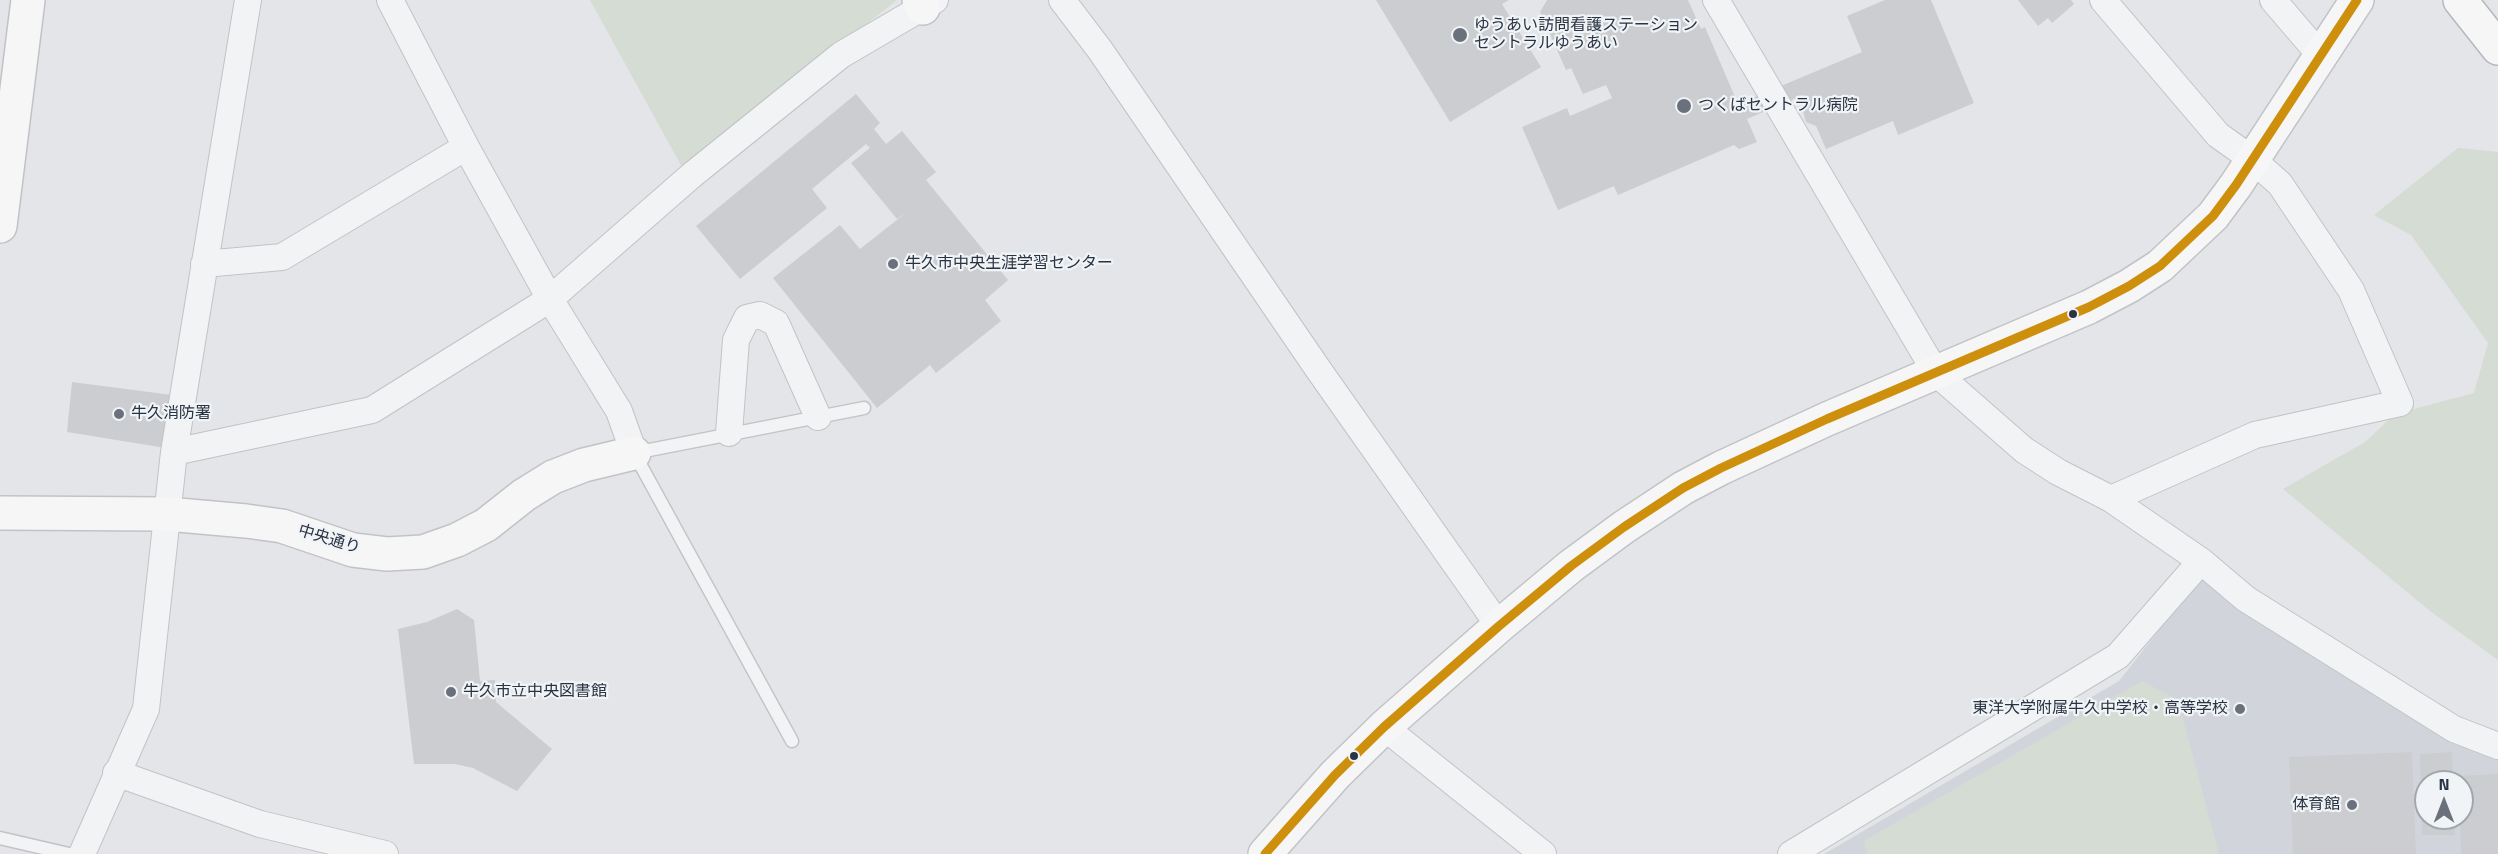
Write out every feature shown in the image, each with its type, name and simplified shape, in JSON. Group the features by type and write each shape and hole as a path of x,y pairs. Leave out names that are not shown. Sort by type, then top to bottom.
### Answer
{"main road":[{"path":"0,226 28,0"},
{"path":"1265,854 1335,775 1384,727 1499,626 1571,566 1683,488 1827,419 2089,307 2129,286 2160,266 2212,216 2253,160 2356,0"},
{"path":"2460,0 2478,26 2498,48"},
{"name":"中央通り","path":"0,513 167,514 246,521 282,526 353,550 387,554 423,552 457,540 486,525 524,495 553,477 584,465 634,453"}],"street":[{"path":"82,854 146,709 174,452 248,0"},
{"path":"390,0 466,147 550,298 619,411 634,453"},
{"path":"1062,0 1100,50 1318,369 1499,626"},
{"path":"1087,0 1100,50"},
{"path":"1716,0 1936,373 2024,450 2058,472 2111,499 2201,561 2246,598 2454,729 2498,746"},
{"path":"2103,0 2218,135 2253,160 2280,184 2351,290 2400,403 2255,435 2111,499"},
{"path":"2273,0 2321,56"},
{"path":"174,452 372,410 550,298 692,174 841,55 926,3"},
{"path":"204,264 282,257 466,147"},
{"path":"729,433 736,340 747,318 760,315 776,323 818,417"},
{"path":"1791,854 2118,656 2201,561"},
{"path":"1384,727 1543,854"},
{"path":"116,773 260,824 385,854"}],"lane":[{"path":"792,741 634,453 864,408"},
{"path":"0,838 69,854"}],"shaded area":[{"path":"590,0 897,0 683,169"},
{"path":"2458,148 2498,152 2498,660 2430,611 2283,489 2365,442 2395,414 2474,393 2488,343 2411,235 2374,215"},
{"name":"東洋大学附属牛久中学校・高等学校","path":"2204,573 2498,757 2498,854 1824,854 2119,681"},
{"path":"2142,681 2178,700 2219,854 1867,854 1864,841"}],"building":[{"name":"ゆうあい訪問看護ステーション セントラルゆうあい","path":"1376,0 1509,0 1502,4 1541,67 1450,122"},
{"name":"つくばセントラル病院","path":"1547,0 1688,0 1701,29 1705,27 1738,104 1862,52 1847,16 1885,0 1931,0 1974,103 1898,135 1893,121 1826,149 1816,126 1806,122 1803,111 1808,104 1803,95 1747,119 1757,142 1739,149 1734,145 1618,195 1614,186 1558,210 1522,127 1567,108 1570,116 1612,98 1606,85 1583,94 1571,68 1566,70 1540,12"},
{"path":"2018,0 2071,0 2074,4 2052,23 2048,18 2038,26"},
{"name":"牛久市中央生涯学習センター","path":"856,94 880,123 874,129 886,144 902,131 936,172 926,180 1008,280 985,300 1001,321 936,373 930,365 877,408 773,278 840,225 860,249 907,212 897,219 851,163 870,148 866,144 812,189 827,208 740,279 696,226"},
{"name":"牛久消防署","path":"72,382 172,395 166,448 67,432"},
{"name":"牛久市立中央図書館","path":"457,609 474,620 480,681 495,680 496,702 552,749 517,791 473,768 455,764 414,764 398,629 427,622"},
{"name":"体育館","path":"2412,752 2416,854 2293,854 2289,757"},
{"path":"2452,752 2453,770 2420,770 2420,754"},
{"path":"2498,774 2498,854 2461,854 2460,830 2474,830 2474,775"},
{"path":"2422,830 2455,830 2455,835 2422,835"}],"transit line":[{"path":"1265,854 1335,775 1384,727 1499,626 1571,566 1683,488 1827,419 2089,307 2129,286 2160,266 2213,216 2236,185 2357,0"}],"place":[{"name":"ゆうあい訪問看護ステーション セントラルゆうあい","path":"1460,35"},
{"name":"つくばセントラル病院","path":"1684,106"},
{"name":"牛久市中央生涯学習センター","path":"893,264"},
{"name":"牛久消防署","path":"119,414"},
{"name":"牛久市立中央図書館","path":"451,692"},
{"name":"東洋大学附属牛久中学校・高等学校","path":"2240,709"},
{"name":"体育館","path":"2352,805"}]}
